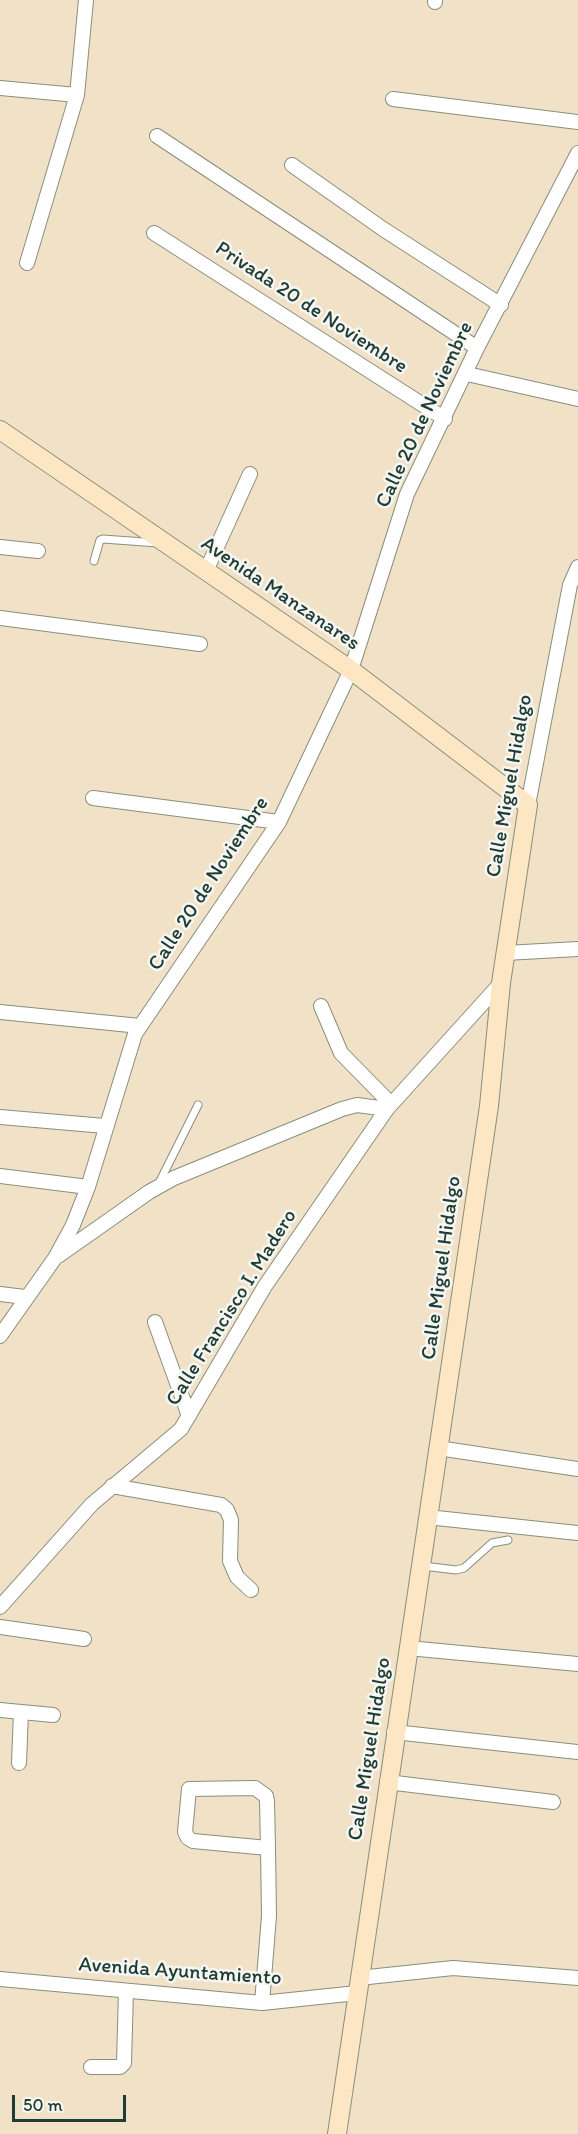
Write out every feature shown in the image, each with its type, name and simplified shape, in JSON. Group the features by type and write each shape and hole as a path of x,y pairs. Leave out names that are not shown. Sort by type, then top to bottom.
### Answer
{"street":[{"path":"27,263 77,94 86,0"},
{"path":"0,88 77,94"},
{"path":"393,99 578,122"},
{"path":"157,136 477,348"},
{"name":"Calle 20 de Noviembre","path":"0,1336 55,1258 73,1225 88,1187 131,1045 140,1026 279,822 351,670 407,494 467,374 477,348 578,153"},
{"path":"292,165 383,229 501,305"},
{"name":"Privada 20 de Noviembre","path":"154,233 445,419"},
{"path":"467,374 578,399"},
{"name":"Avenida Manzanares","path":"0,430 351,670 528,805"},
{"path":"206,571 249,474"},
{"path":"0,547 38,551"},
{"name":"Calle Miguel Hidalgo","path":"337,2134 394,1732 489,1106 505,953 528,805 570,585 578,567"},
{"path":"0,618 200,644"},
{"path":"93,798 279,822"},
{"path":"505,953 578,949"},
{"name":"Calle Francisco I. Madero","path":"1,1605 92,1504 165,1445 189,1416 265,1286 389,1107 501,983"},
{"path":"321,1006 341,1053 389,1107"},
{"path":"0,1012 140,1026"},
{"path":"55,1258 158,1185 342,1109 357,1105 389,1107"},
{"path":"0,1117 105,1126"},
{"path":"0,1176 88,1187"},
{"path":"0,1294 26,1297"},
{"path":"155,1322 189,1416"},
{"path":"438,1448 578,1469"},
{"path":"112,1486 221,1505 231,1520 230,1561 237,1576 251,1590"},
{"path":"427,1516 578,1533"},
{"path":"0,1627 84,1639"},
{"path":"408,1648 578,1664"},
{"path":"0,1710 53,1715"},
{"path":"19,1763 21,1712"},
{"path":"394,1732 578,1752"},
{"path":"387,1782 553,1802"},
{"path":"262,2003 269,1916 268,1848 267,1801 262,1791 255,1788 189,1789 188,1838 193,1841 268,1848"},
{"name":"Avenida Ayuntamiento","path":"0,1979 262,2003 453,1968 578,1978"},
{"path":"91,2067 120,2067 124,2063 126,1991"}],"lane":[{"path":"94,561 100,540 103,539 166,543"},
{"path":"158,1185 198,1105"},
{"path":"420,1566 464,1568 492,1543 508,1540"}]}
